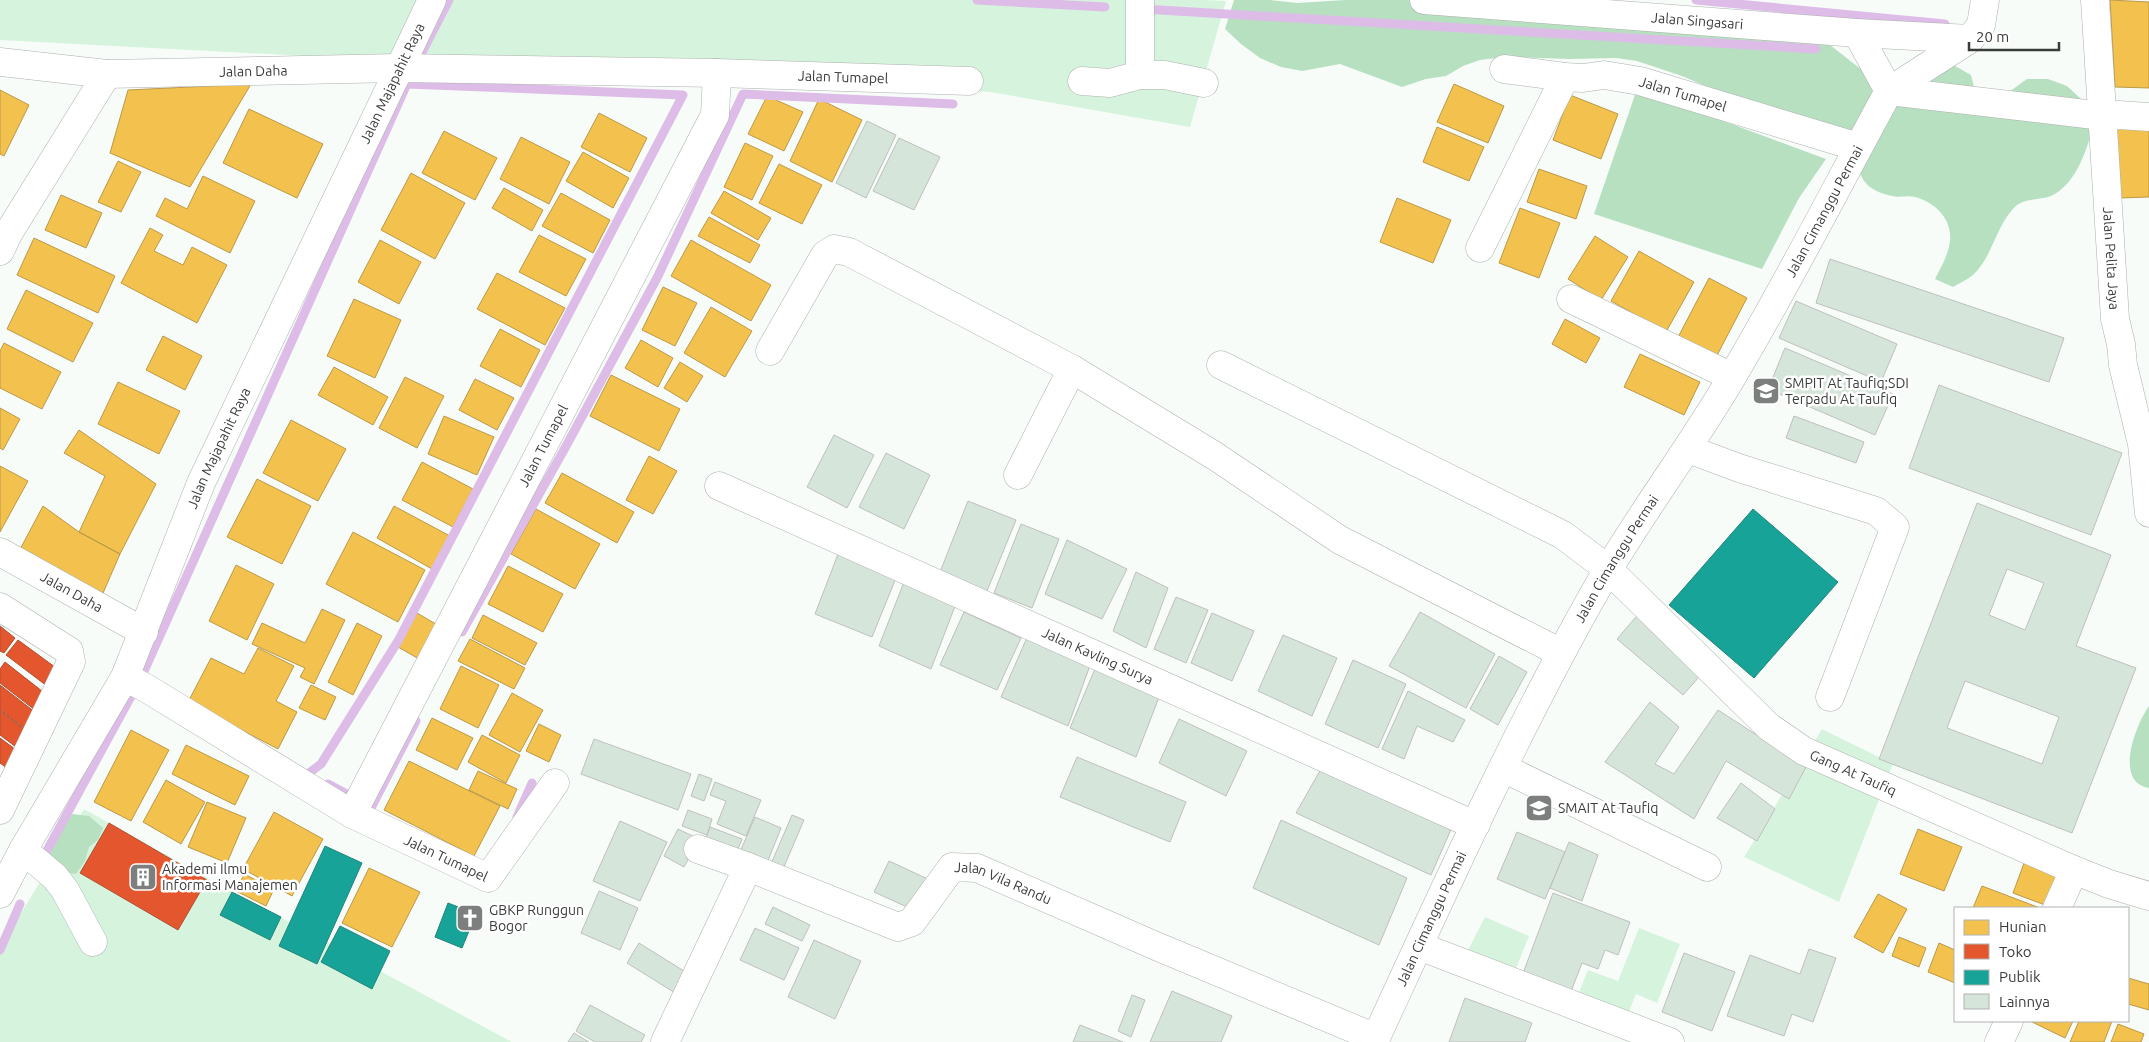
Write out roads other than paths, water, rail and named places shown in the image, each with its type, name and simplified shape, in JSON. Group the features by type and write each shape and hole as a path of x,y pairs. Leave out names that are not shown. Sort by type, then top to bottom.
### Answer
{"street":[{"name":"Jalan Majapahit Raya","path":"0,894 24,850 136,682 144,632 201,483 432,0"},
{"path":"1140,0 1140,75"},
{"name":"Jalan Singasari","path":"1424,0 1858,34 1970,39"},
{"path":"1970,39 1981,25 1985,0"},
{"name":"Jalan Pelita Jaya","path":"2095,0 2115,319 2121,344 2123,366 2146,444 2149,513"},
{"path":"1858,34 1889,91 2103,116 2149,117"},
{"name":"Jalan Cimanggu Permai","path":"1375,1040 1476,824 1561,653 1608,569 1688,448 1732,377 1788,280 1889,91 1970,39"},
{"name":"Jalan Daha","path":"0,62 107,74 398,68"},
{"name":"Jalan Tumapel","path":"398,68 717,73 969,82"},
{"name":"Jalan Tumapel","path":"1504,69 1565,77 1583,78 1604,75 1640,81 1858,147"},
{"name":"Jalan Tumapel","path":"356,806 715,115 717,73"},
{"path":"0,251 9,232 107,74"},
{"path":"1082,81 1110,83 1140,75 1165,76 1204,82"},
{"path":"1480,248 1565,77"},
{"path":"770,351 819,262 834,249 849,252 1072,368 1215,456 1340,540 1561,653"},
{"path":"1571,299 1732,377"},
{"name":"Gang At Taufiq","path":"1221,365 1563,535 1608,569 1769,727 1785,740 1831,763 2074,870 2109,884 2149,896"},
{"path":"1018,475 1072,368"},
{"path":"1688,448 1739,468 1876,511 1895,527 1830,697"},
{"name":"Jalan Kavling Surya","path":"719,486 1472,824 1476,824"},
{"name":"Jalan Daha","path":"0,552 144,632"},
{"path":"0,607 69,651 71,662 0,810"},
{"name":"Jalan Tumapel","path":"136,682 488,878 555,783"},
{"path":"1503,768 1707,867"},
{"path":"665,1042 748,867 698,849"},
{"path":"24,850 55,877 65,890 75,905 93,942"},
{"name":"Jalan Vila Randu","path":"748,867 898,928 912,922 952,867 977,868 1375,1040"},
{"path":"2057,907 2074,870"},
{"path":"1419,946 1670,1042"},
{"path":"1999,1042 2008,1022"}],"waterway":[{"path":"418,60 449,0"},
{"path":"977,0 1105,7"},
{"path":"1696,0 1945,24"},
{"path":"1143,9 1816,49"},
{"path":"44,856 141,678 407,84 683,95 398,641 321,764 309,773"},
{"path":"462,632 658,276 743,94 953,104"},
{"path":"371,808 416,721"},
{"path":"517,817 532,783"},
{"path":"328,784 356,799"},
{"path":"0,950 20,904"}],"place":[{"name":"SMPIT At Taufiq;SDI Terpadu At Taufiq","path":"1766,391"},
{"name":"SMAIT At Taufiq","path":"1539,808"},
{"name":"Akademi Ilmu Informasi Manajemen","path":"143,877"},
{"name":"GBKP Runggun Bogor","path":"470,918"}]}
